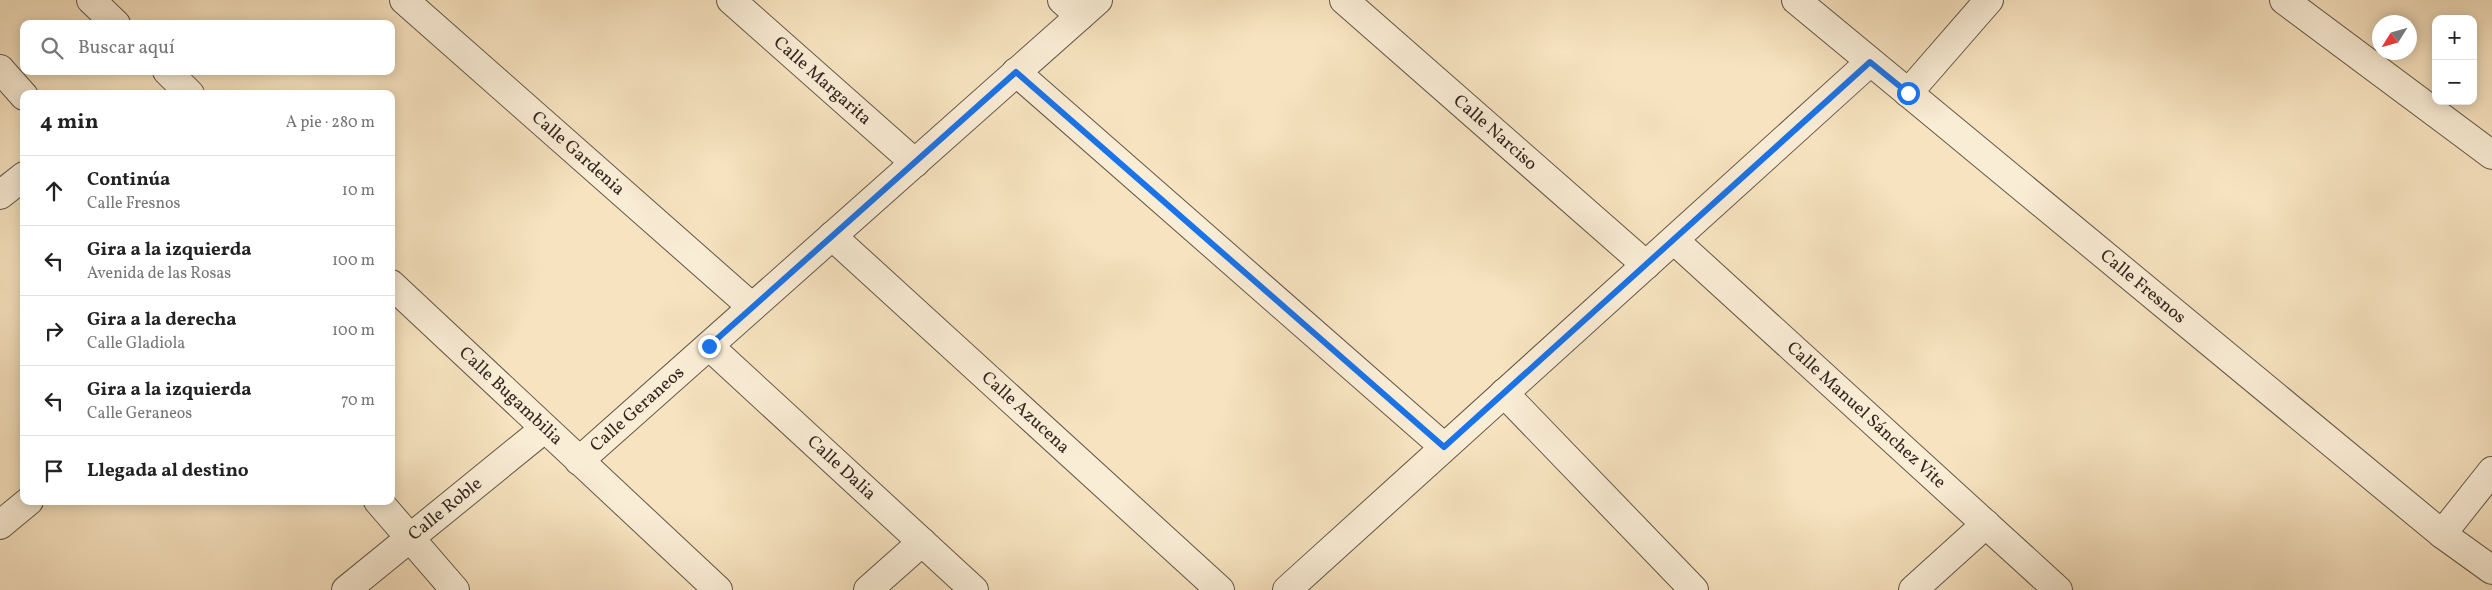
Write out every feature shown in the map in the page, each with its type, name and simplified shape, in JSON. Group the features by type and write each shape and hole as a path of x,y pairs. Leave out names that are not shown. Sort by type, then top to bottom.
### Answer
{"street":[{"path":"91,0 112,20"},
{"name":"Calle Gardenia","path":"404,0 752,307"},
{"name":"Calle Margarita","path":"731,0 915,163"},
{"name":"Calle Narciso","path":"1344,0 1646,265"},
{"name":"Calle Fresnos","path":"1796,0 2442,534 2492,570"},
{"path":"1908,93 1989,0"},
{"path":"2284,0 2492,155"},
{"name":"Calle Geraneos","path":"579,461 1016,72 1080,5"},
{"path":"1287,590 1870,62"},
{"path":"0,69 20,92"},
{"path":"1016,72 1444,447"},
{"path":"170,75 186,90"},
{"path":"0,195 20,179"},
{"name":"Calle Azucena","path":"832,236 1220,590"},
{"name":"Calle Manuel Sánchez Vite","path":"1674,240 2058,590"},
{"name":"Calle Bugambilia","path":"395,288 718,590"},
{"name":"Calle Dalia","path":"709,346 974,590"},
{"path":"1504,394 1694,590"},
{"name":"Calle Roble","path":"346,590 544,429"},
{"path":"2442,534 2492,471"},
{"path":"0,525 24,505"},
{"path":"381,505 455,590"},
{"path":"1913,590 1986,524"},
{"path":"868,590 922,542"}],"route":[{"path":"709,346 1016,72 1444,447 1870,62 1908,93"}]}
